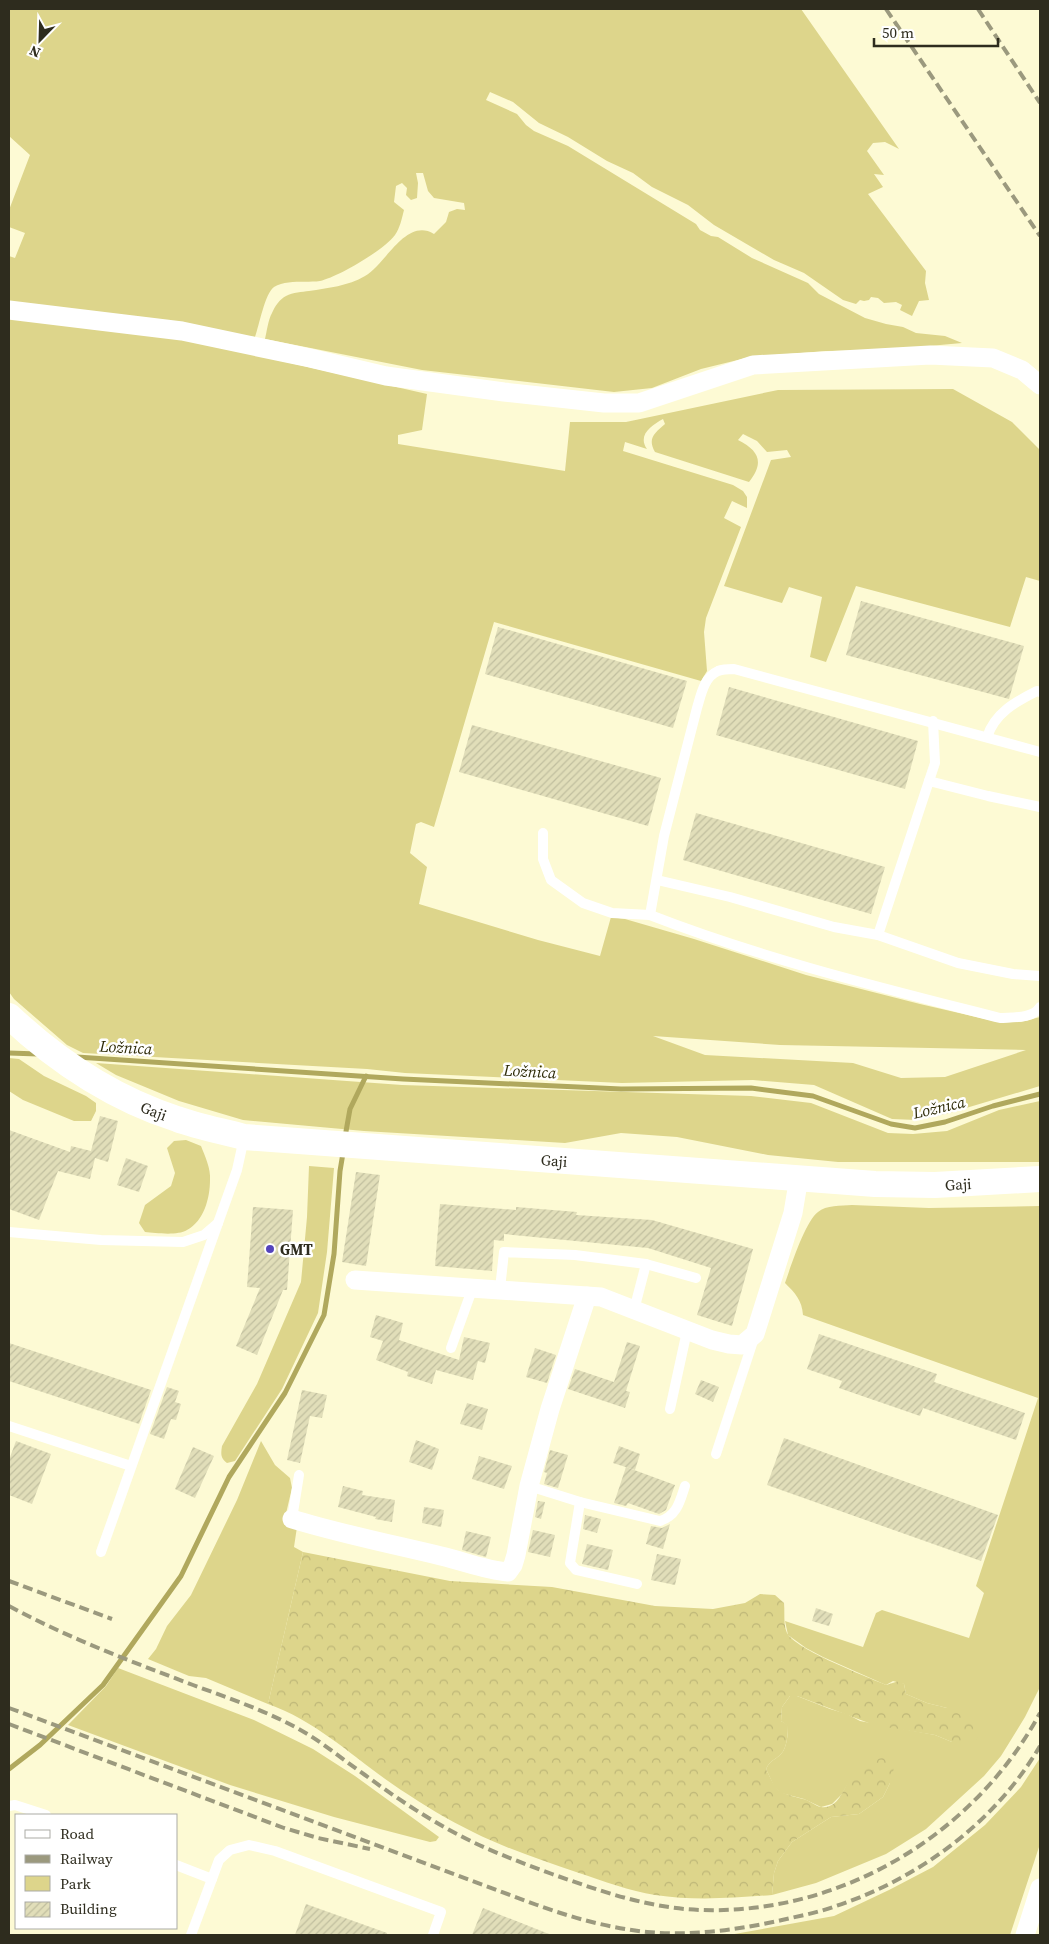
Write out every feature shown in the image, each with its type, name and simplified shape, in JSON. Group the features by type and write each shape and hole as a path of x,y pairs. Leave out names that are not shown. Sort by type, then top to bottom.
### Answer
{"street":[{"path":"9,310 182,331 386,376 604,403 639,403 753,365 930,355 993,358 1022,370 1040,385"},
{"name":"Gaji","path":"17,1023 82,1073 131,1101 177,1119 244,1137 875,1184 936,1185 1040,1180"},
{"path":"355,1280 601,1297 687,1331 729,1344 742,1344 755,1334 793,1213 799,1177"},
{"path":"292,1519 339,1534 452,1558 491,1570 508,1572 514,1565 528,1486 550,1408 587,1296"},
{"path":"1030,1934 1040,1888"}],"lane":[{"path":"650,915 664,836 703,687 718,671 734,669 1040,752"},
{"path":"987,737 997,717 1016,702 1037,691 1040,692"},
{"path":"878,935 935,763 933,722"},
{"path":"929,781 1040,807"},
{"path":"543,833 543,859 551,880 584,903 612,912 650,915 816,970 1000,1018 1023,1017 1038,1010 1040,1007"},
{"path":"657,880 730,897 834,928 878,935 958,962 1013,974 1040,976"},
{"path":"101,1552 237,1170 244,1137"},
{"path":"9,1232 101,1240 183,1242 204,1235 218,1223"},
{"path":"500,1289 504,1252 576,1254 646,1264 696,1278"},
{"path":"634,1310 646,1264"},
{"path":"451,1348 474,1288"},
{"path":"670,1409 687,1331"},
{"path":"716,1454 755,1334"},
{"path":"9,1426 131,1466"},
{"path":"292,1519 299,1475"},
{"path":"528,1486 580,1502 660,1521 670,1518 677,1508 685,1486"},
{"path":"580,1502 570,1563 576,1570 637,1584"},
{"path":"9,1806 15,1805 43,1814"},
{"path":"191,1935 219,1860 230,1850 250,1845 275,1852 441,1912 433,1935"},
{"path":"178,1866 212,1879"}],"green space":[{"path":"9,9 801,9 899,149 885,142 873,143 867,151 884,175 874,174 883,187 868,194 926,271 925,283 929,300 919,301 912,316 900,310 902,305 896,302 884,303 878,298 871,297 869,300 860,300 856,304 843,300 804,273 774,260 714,225 688,205 652,187 633,173 607,161 568,137 539,123 513,102 490,92 486,100 517,114 534,131 568,146 696,224 700,230 711,236 718,237 752,258 808,283 819,294 865,318 903,327 916,333 945,336 962,343 885,350 826,351 750,357 701,369 652,388 614,392 422,370 265,339 271,316 276,305 284,297 295,293 338,286 365,276 405,237 414,232 424,230 434,234 446,222 449,212 457,209 465,210 464,203 434,198 428,191 423,173 416,173 418,183 417,198 411,200 406,195 407,188 402,183 396,186 394,202 404,210 401,223 395,235 389,241 360,262 328,278 320,281 285,283 274,287 265,303 255,337 9,302 9,256 15,258 25,233 9,227 9,210 30,155 9,136"},
{"path":"9,317 189,340 427,394 422,430 398,435 398,444 565,471 570,422 626,422 778,390 953,389 1012,422 1040,450 1040,581 1026,577 1010,627 856,586 826,662 810,657 822,597 789,587 782,603 724,586 771,460 791,457 787,450 767,452 757,441 743,434 738,440 755,453 758,463 757,469 749,482 655,452 652,439 655,433 665,424 663,419 647,431 644,444 647,449 625,442 623,451 733,485 743,491 747,497 747,508 732,501 724,518 741,527 706,618 704,632 707,671 701,681 494,622 434,827 421,822 416,824 410,853 427,867 419,904 538,940 600,956 611,917 625,919 806,975 920,1004 998,1022 1021,1022 1040,1017 1040,1086 946,1114 916,1120 892,1119 814,1085 753,1080 622,1083 405,1073 367,1069 83,1053 67,1045 14,999 9,992","holes":["653,1036 780,1045 1026,1050 945,1077 901,1078 853,1063 705,1055"]},
{"path":"9,1058 19,1059 44,1076 86,1096 96,1103 96,1111 91,1121 74,1121 23,1100 9,1091"},
{"path":"96,1063 402,1085 751,1096 811,1103 888,1133 913,1134 947,1131 999,1110 1040,1101 1040,1162 838,1162 768,1155 677,1137 621,1133 565,1143 364,1131 243,1120 179,1101 116,1075"},
{"path":"186,1140 201,1146 209,1167 210,1187 202,1215 193,1226 183,1232 166,1234 145,1232 139,1223 145,1205 171,1186 175,1173 167,1148 174,1141"},
{"path":"309,1166 334,1168 327,1252 318,1313 282,1389 235,1461 227,1463 222,1457 222,1446 257,1384 301,1282 307,1217"},
{"path":"834,1206 929,1208 1040,1206 1040,1687 1025,1717 1001,1756 984,1776 926,1829 886,1854 816,1883 772,1895 774,1873 778,1861 792,1842 831,1817 859,1814 883,1797 890,1783 853,1774 842,1794 832,1804 821,1807 804,1799 781,1793 774,1786 766,1769 781,1754 786,1745 788,1726 781,1721 782,1707 790,1696 797,1696 847,1714 860,1721 935,1735 952,1742 947,1708 927,1703 906,1694 904,1684 893,1681 886,1685 806,1648 788,1635 785,1621 863,1647 876,1613 882,1610 969,1638 984,1593 976,1586 1038,1398 803,1315 797,1297 785,1283 803,1234 813,1217 821,1210"},
{"path":"261,1441 275,1465 290,1478 292,1488 284,1522 297,1527 294,1547 303,1552 268,1704 206,1678 189,1676 148,1659 156,1649 167,1626 191,1595 237,1500"},
{"path":"303,1552 450,1581 552,1587 655,1606 713,1609 745,1603 760,1594 775,1595 784,1603 787,1633 803,1647 832,1662 886,1685 899,1681 904,1684 906,1694 927,1703 947,1708 978,1723 980,1728 976,1741 952,1742 935,1735 874,1725 797,1696 790,1696 782,1707 781,1721 788,1725 786,1745 781,1754 766,1769 776,1788 783,1793 821,1807 828,1807 839,1798 858,1765 884,1758 891,1760 894,1768 890,1783 883,1797 859,1814 831,1817 792,1842 778,1861 774,1873 772,1895 699,1898 670,1897 636,1891 499,1844 464,1827 401,1790 321,1731 268,1704"},
{"path":"118,1668 254,1720 313,1749 355,1776 439,1837 436,1841 430,1842 334,1817 230,1785 68,1725 106,1686"},
{"path":"1040,1758 1040,1844 1010,1935 729,1935 834,1916 933,1867 985,1825 1021,1787"}],"building":[{"path":"861,601 1024,646 1009,699 846,655"},
{"path":"498,627 687,681 673,728 485,674"},
{"path":"729,687 918,741 905,789 716,735"},
{"path":"472,725 661,778 648,826 459,772"},
{"path":"696,813 885,867 871,914 683,860"},
{"path":"100,1116 118,1121 108,1162 95,1158 90,1179 58,1171 39,1220 9,1209 9,1130 70,1152 71,1146 91,1151"},
{"path":"126,1158 148,1166 139,1192 117,1185"},
{"path":"356,1172 380,1175 366,1266 342,1262"},
{"path":"440,1204 516,1210 516,1207 577,1212 576,1215 652,1220 753,1249 732,1326 697,1315 711,1268 648,1248 504,1234 504,1241 494,1240 492,1271 435,1266"},
{"name":"GMT","path":"253,1207 293,1210 287,1290 283,1290 257,1355 236,1346 260,1288 247,1287"},
{"path":"376,1315 403,1323 399,1340 459,1360 464,1337 490,1343 485,1363 478,1361 473,1380 436,1370 432,1384 407,1376 408,1372 376,1360 383,1341 370,1337"},
{"path":"819,1334 937,1374 934,1382 1025,1413 1016,1440 923,1408 920,1416 839,1388 842,1381 807,1369"},
{"path":"627,1342 640,1346 626,1391 630,1392 625,1408 568,1389 575,1369 614,1382"},
{"path":"9,1343 151,1390 139,1424 9,1381"},
{"path":"535,1348 556,1355 547,1383 526,1377"},
{"path":"701,1380 719,1387 713,1402 695,1394"},
{"path":"167,1387 179,1391 175,1402 181,1404 176,1420 171,1419 164,1439 150,1434"},
{"path":"302,1390 327,1395 322,1418 310,1416 300,1463 287,1460"},
{"path":"467,1403 488,1409 482,1430 460,1424"},
{"path":"784,1438 998,1515 981,1561 767,1485"},
{"path":"416,1440 439,1449 432,1470 409,1462"},
{"path":"16,1441 51,1454 32,1504 9,1495 9,1460"},
{"path":"619,1446 640,1454 635,1470 613,1463"},
{"path":"193,1447 214,1456 195,1498 175,1489"},
{"path":"550,1450 568,1455 558,1488 544,1484 547,1473 544,1472"},
{"path":"479,1456 512,1466 504,1489 472,1479"},
{"path":"626,1467 675,1485 666,1510 659,1514 628,1503 626,1506 614,1503"},
{"path":"343,1486 363,1491 362,1495 395,1500 392,1522 375,1519 376,1517 338,1507"},
{"path":"538,1501 545,1502 541,1519 535,1517"},
{"path":"424,1507 444,1510 441,1527 422,1523"},
{"path":"585,1515 601,1519 597,1533 583,1529"},
{"path":"670,1524 663,1549 646,1544 651,1526 662,1528"},
{"path":"533,1530 555,1535 550,1557 528,1552"},
{"path":"466,1531 491,1537 486,1557 462,1550"},
{"path":"587,1544 613,1550 608,1570 582,1564"},
{"path":"657,1554 681,1559 675,1585 651,1580"},
{"path":"816,1608 833,1614 829,1626 812,1621"},
{"path":"306,1904 387,1933 387,1935 295,1935"},
{"path":"483,1908 549,1934 549,1935 472,1935"}],"waterway":[{"name":"Ložnica","path":"9,1053 38,1054"},
{"name":"Ložnica","path":"77,1057 403,1079 621,1089 751,1088 813,1096 891,1124 915,1128 945,1122 993,1106 1040,1094"},
{"path":"345,1137 350,1109 366,1076"},
{"path":"9,1769 40,1745 103,1685 181,1576 229,1477 285,1393 324,1315 334,1254 343,1153"}],"railway":[{"path":"886,9 1040,236"},
{"path":"978,9 1040,103"},
{"path":"9,1581 112,1619"},
{"path":"9,1606 31,1618 100,1648 246,1705 297,1728 423,1814 482,1846 552,1874 606,1892 643,1902 681,1909 752,1908 803,1898 852,1882 898,1859 941,1830 979,1796 1012,1757 1040,1713"},
{"path":"9,1708 551,1910 605,1925 664,1933 714,1931 749,1927 814,1913 864,1895 894,1881 924,1864 977,1824 1022,1774 1040,1746"},
{"path":"9,1724 284,1828 318,1838 370,1849"}],"place":[{"name":"GMT","path":"270,1249"}]}
